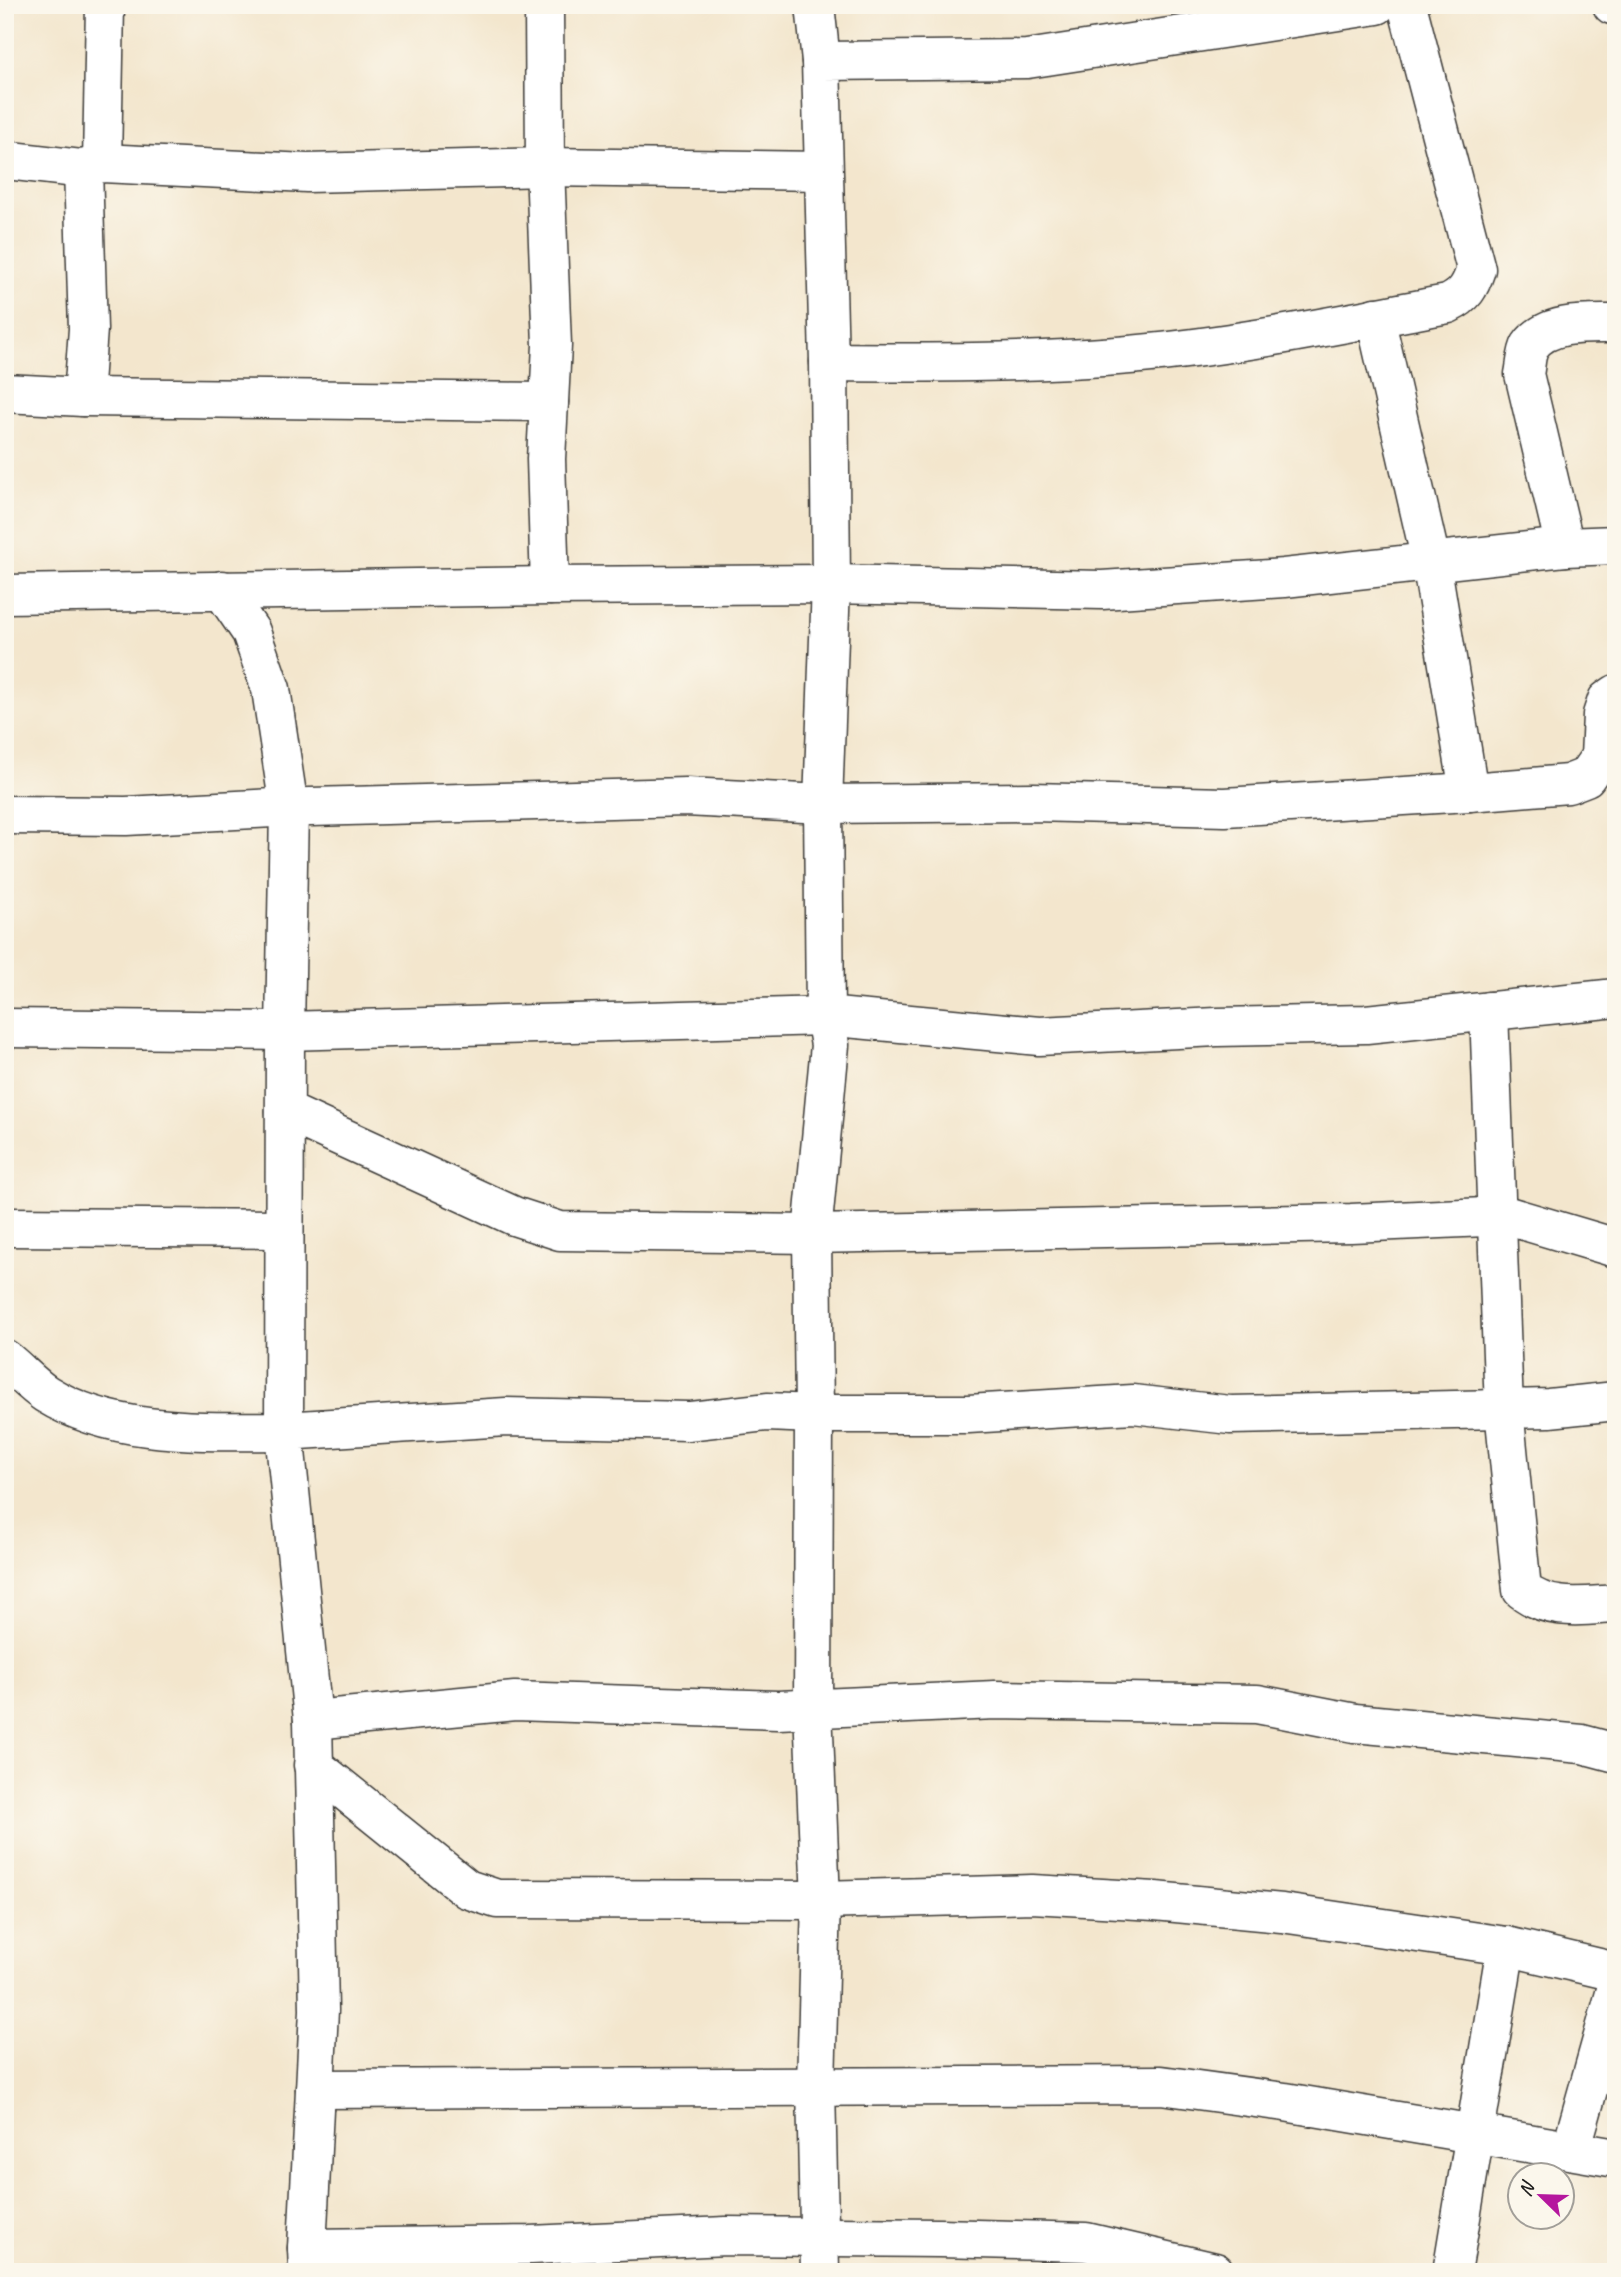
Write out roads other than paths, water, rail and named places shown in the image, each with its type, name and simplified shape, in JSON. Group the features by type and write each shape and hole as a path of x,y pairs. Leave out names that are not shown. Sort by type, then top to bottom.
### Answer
{"street":[{"path":"83,397 88,329 92,166 106,5"},
{"path":"544,5 545,167 552,345 546,459 550,586"},
{"path":"815,5 821,61 830,362 831,584 823,804 825,1016 830,1045 812,1234 813,1709 821,1900 816,2086 820,2254"},
{"path":"821,61 1027,59 1377,5"},
{"path":"830,362 976,363 1118,356 1216,344 1448,304 1460,299 1471,286 1476,269 1407,5"},
{"path":"5,160 92,166 307,173 545,167 823,171"},
{"path":"1375,317 1431,561 1469,792"},
{"path":"1564,547 1524,374 1529,347 1547,331 1584,324 1616,324"},
{"path":"5,393 83,397 549,402"},
{"path":"5,594 831,584 1102,590 1284,578 1564,547 1616,545"},
{"path":"222,590 251,632 271,689 289,808 285,1031 284,1431 313,1720 319,2010 307,2260 531,2245 726,2236 820,2254 1086,2242 1215,2272"},
{"path":"5,815 126,817 289,808 686,797 823,804 1033,802 1225,807 1469,792 1568,784 1586,777 1600,757 1602,715 1608,700 1616,694"},
{"path":"5,1028 285,1031 825,1016 1039,1036 1217,1027 1366,1024 1616,998"},
{"path":"1489,1011 1504,1409 1522,1590 1535,1601 1562,1607 1616,1604"},
{"path":"285,1111 514,1216 560,1231 812,1234 1351,1223 1508,1216 1556,1228 1616,1248"},
{"path":"5,1227 284,1229"},
{"path":"5,1359 47,1394 100,1416 172,1431 284,1431 506,1417 689,1421 767,1412 968,1414 1133,1405 1230,1415 1549,1408 1616,1401"},
{"path":"313,1720 515,1700 813,1709 995,1700 1257,1704 1354,1723 1582,1744 1616,1753"},
{"path":"313,1765 467,1889 497,1899 821,1900 1032,1894 1156,1901 1282,1913 1506,1946 1616,1972"},
{"path":"1452,2272 1506,1946"},
{"path":"1571,2150 1616,1990"},
{"path":"315,2089 1161,2085 1476,2133 1616,2158"}]}
